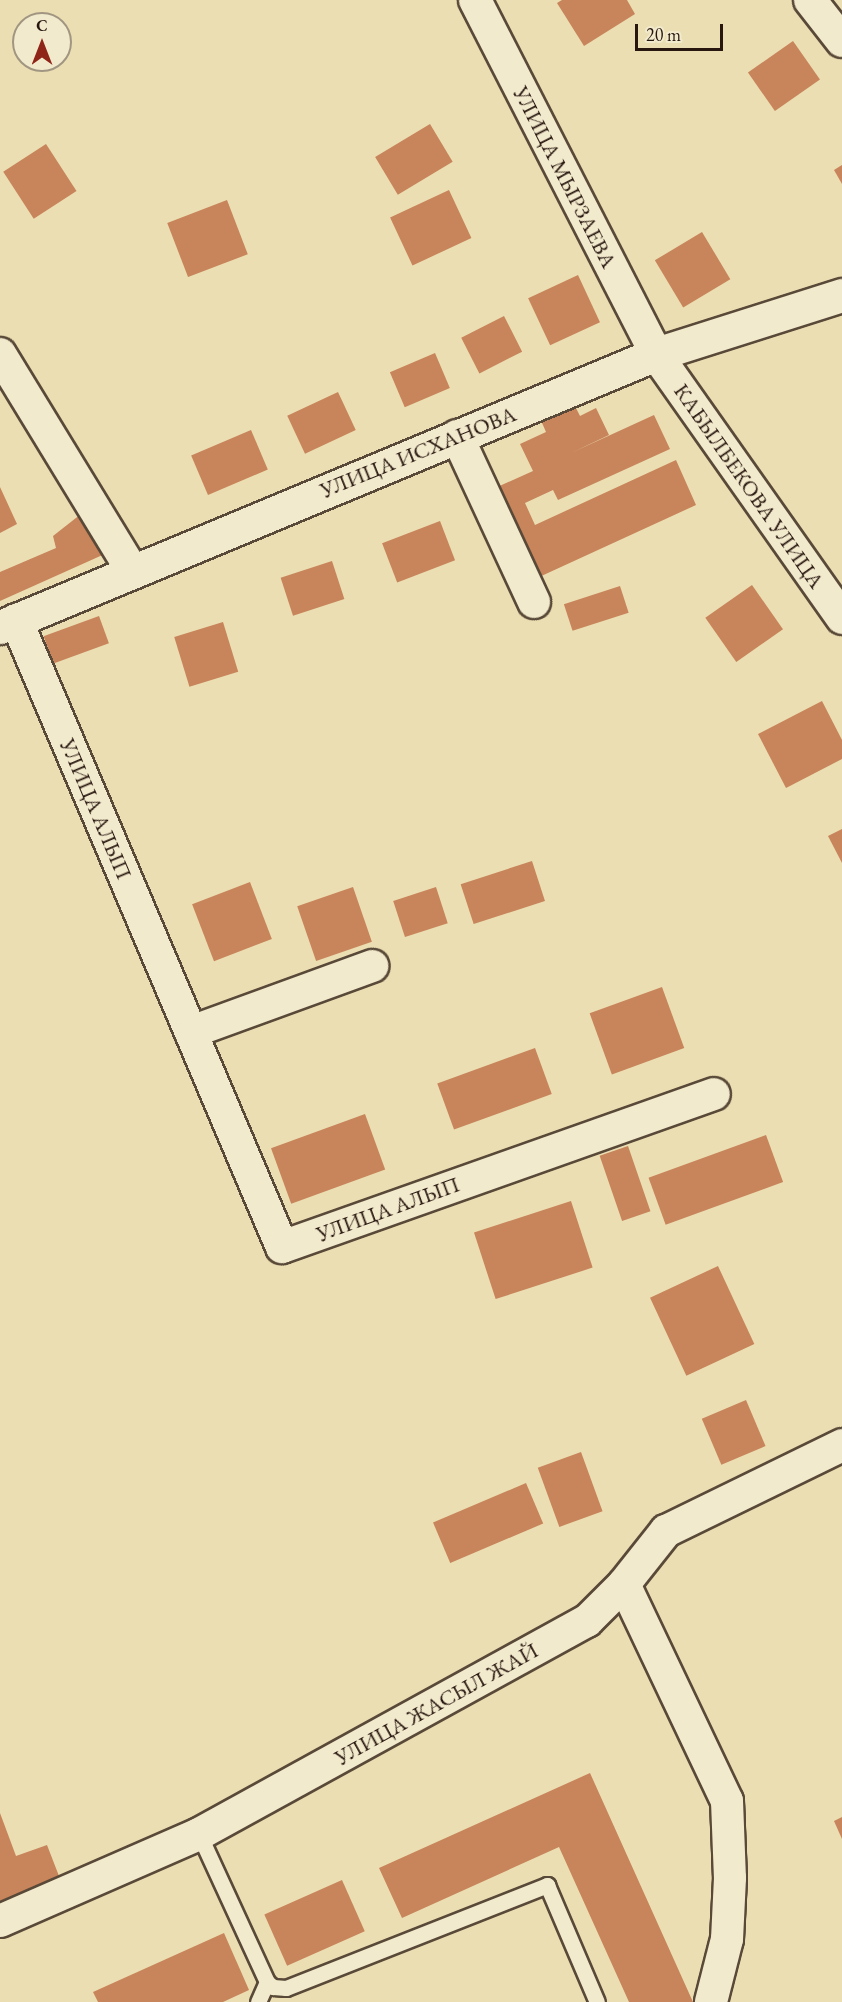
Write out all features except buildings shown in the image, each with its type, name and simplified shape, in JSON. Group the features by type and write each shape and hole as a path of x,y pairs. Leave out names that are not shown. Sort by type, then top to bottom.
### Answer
{"main road":[{"name":"УЛИЦА ИСХАНОВА","path":"8,623 656,354 842,295"}],"street":[{"name":"УЛИЦА МЫРЗАЕВА","path":"475,0 656,354"},
{"path":"810,0 842,41"},
{"path":"0,354 132,570"},
{"name":"КАБЫЛБЕКОВА УЛИЦА","path":"656,354 842,618"},
{"path":"457,436 534,602"},
{"name":"УЛИЦА АЛЫП","path":"8,623 191,1032 282,1247 714,1094"},
{"path":"191,1032 372,966"},
{"name":"УЛИЦА ЖАСЫЛ ЖАЙ","path":"0,1922 199,1834 587,1621 624,1584 666,1531 842,1445"},
{"path":"624,1584 727,1801 730,1878 727,1939 711,2002"}],"lane":[{"path":"199,1834 267,1982 273,1987 286,1988 547,1885 597,2002"},
{"path":"258,2002 267,1982"}]}
